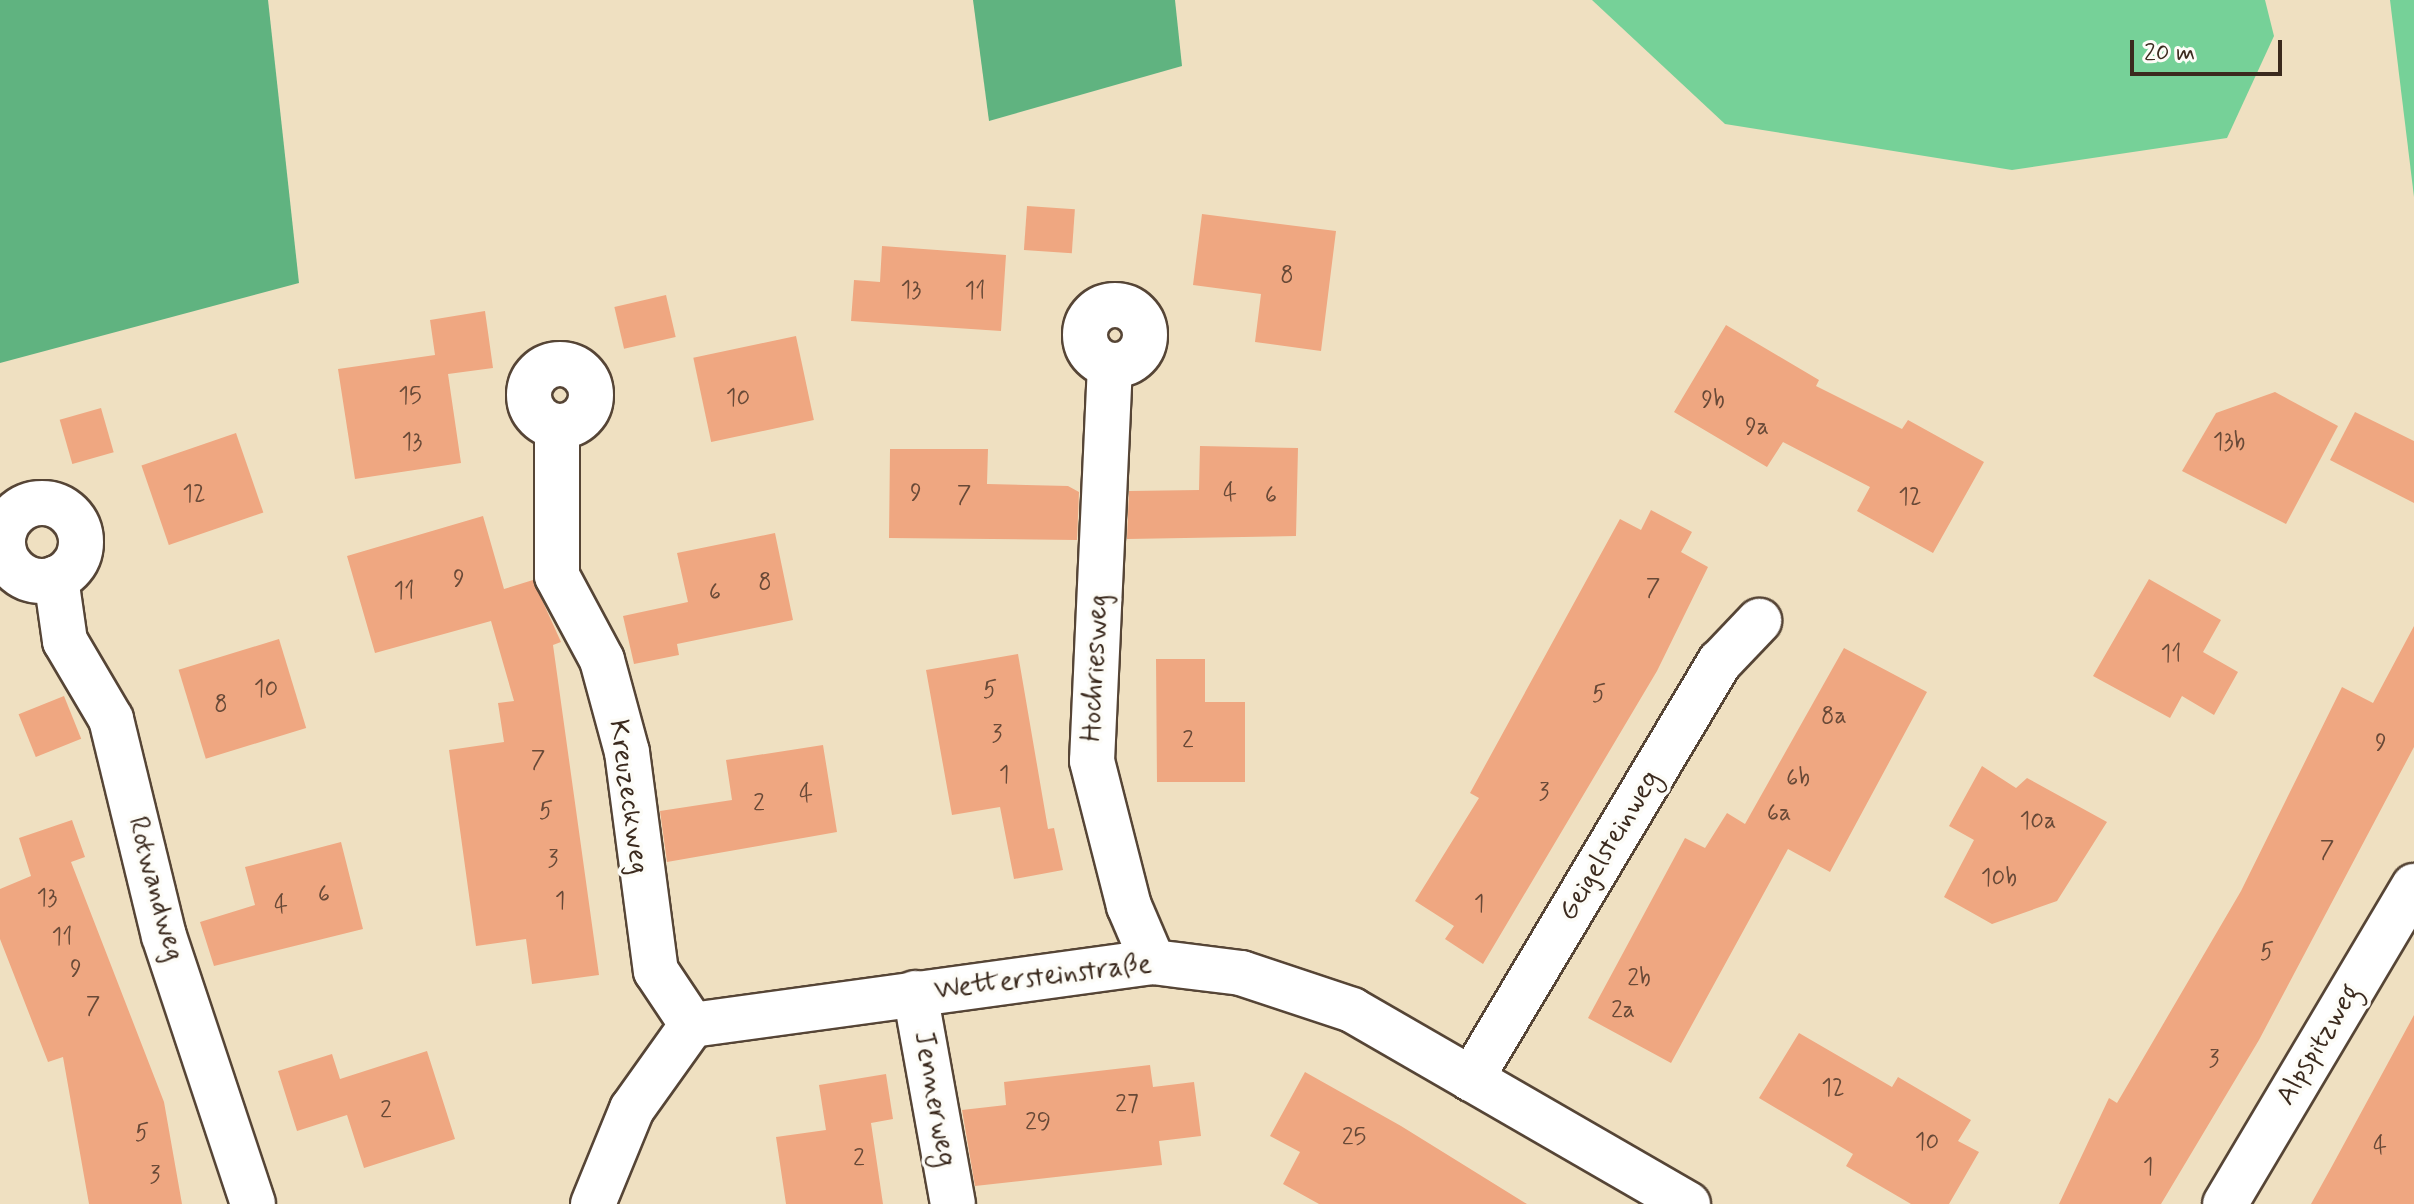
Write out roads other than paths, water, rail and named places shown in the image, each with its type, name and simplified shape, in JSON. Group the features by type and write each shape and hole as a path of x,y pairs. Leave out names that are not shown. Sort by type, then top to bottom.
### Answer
{"street":[{"name":"Hochriesweg","path":"1110,365 1092,761 1129,906 1153,962"},
{"name":"Kreuzeckweg","path":"557,427 557,576 602,660 627,752 656,971 692,1025"},
{"name":"Rotwandweg","path":"56,578 65,641 111,719 164,936 253,1204"},
{"name":"Geigelsteinweg","path":"1471,1079 1720,662 1759,621"},
{"name":"Alpspitzweg","path":"2225,1204 2414,886"},
{"name":"Wettersteinstraße","path":"692,1025 1153,962 1241,973 1352,1010 1688,1204"},
{"name":"Jennerweg","path":"915,993 953,1204"},
{"path":"593,1204 632,1109 692,1025"}]}
